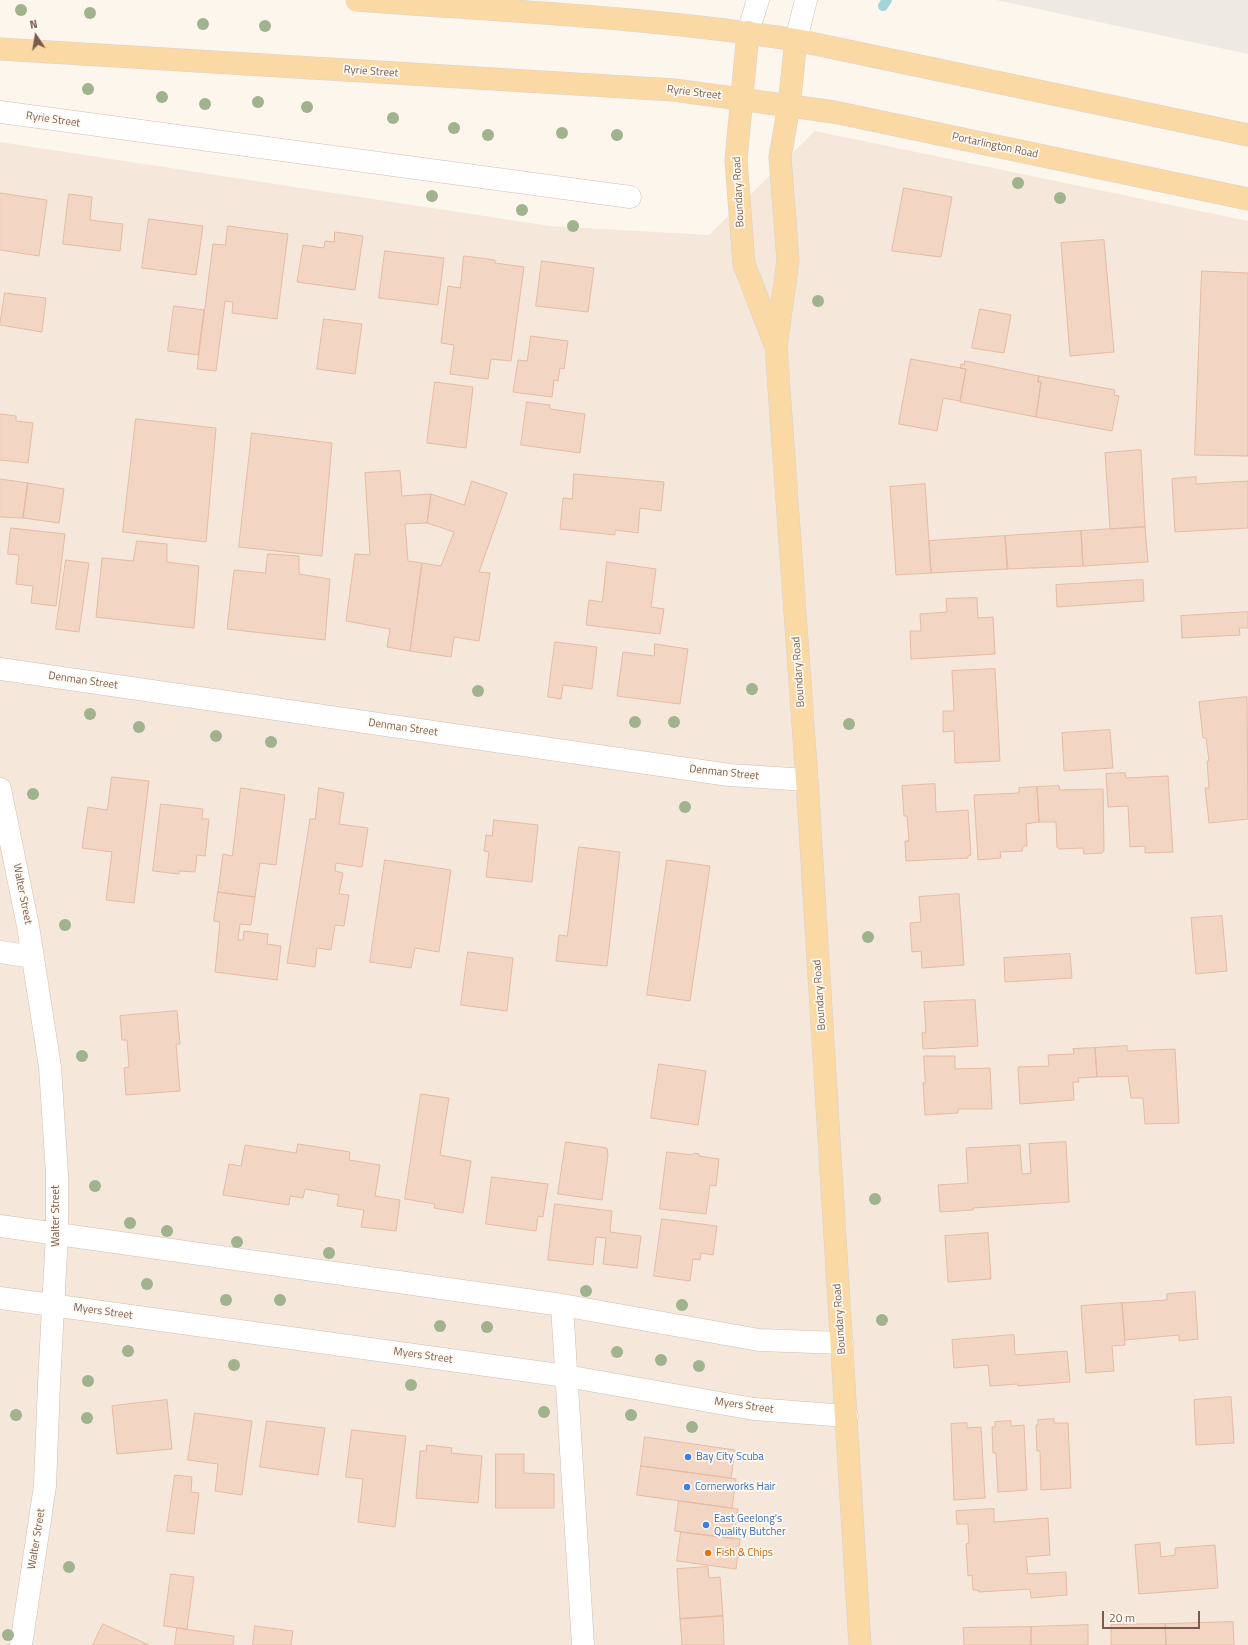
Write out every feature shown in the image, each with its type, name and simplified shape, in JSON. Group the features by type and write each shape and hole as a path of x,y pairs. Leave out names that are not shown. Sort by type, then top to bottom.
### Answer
{"main road":[{"path":"357,0 670,23 748,32 796,40 1248,135"},
{"name":"Boundary Road","path":"748,32 736,160 744,264 776,346"},
{"name":"Boundary Road","path":"796,40 789,106 780,157 788,261 776,346 807,780 860,1645"},
{"name":"Ryrie Street","path":"5,53 674,90 742,99"},
{"name":"Portarlington Road","path":"742,99 842,113 1248,199"}],"street":[{"path":"748,32 758,0"},
{"path":"796,40 806,0"},
{"name":"Ryrie Street","path":"0,112 630,197"},
{"name":"Denman Street","path":"0,669 729,775 807,780"},
{"name":"Walter Street","path":"0,790 33,957 50,1067 57,1174 57,1234 49,1384 46,1486 21,1645"},
{"path":"0,952 33,957"},
{"path":"0,1226 562,1305 759,1340 842,1343"},
{"name":"Myers Street","path":"0,1298 566,1376 754,1409 846,1416"},
{"path":"562,1305 583,1645"}],"shaded area":[{"path":"996,0 1248,0 1248,54"},
{"path":"815,131 1248,221 1248,1645 0,1645 0,142 550,226 709,235"}],"building":[{"path":"904,188 952,197 941,257 892,251"},
{"path":"0,193 47,200 39,256 0,250"},
{"path":"69,194 92,197 90,220 123,224 120,251 63,244"},
{"path":"149,219 203,226 196,275 142,268"},
{"path":"228,226 288,234 277,319 232,313 233,302 225,301 216,371 197,369 213,244 225,245"},
{"path":"335,232 363,236 355,290 297,282 303,245 324,248 325,241 334,242"},
{"path":"1104,240 1114,352 1070,356 1061,243"},
{"path":"385,251 444,258 438,305 379,298"},
{"path":"464,256 495,260 495,263 524,267 511,361 491,359 488,379 450,374 454,345 441,343 448,286 460,288"},
{"path":"542,261 594,268 588,312 536,306"},
{"path":"1202,271 1248,273 1248,456 1195,455"},
{"path":"5,293 46,298 42,332 0,325"},
{"path":"174,306 204,310 198,355 168,351"},
{"path":"980,309 1011,315 1004,353 972,348"},
{"path":"324,319 362,324 355,374 317,369"},
{"path":"531,336 568,341 564,369 560,368 558,381 554,380 552,397 513,392 518,360 527,361"},
{"path":"911,359 966,369 960,401 943,398 937,431 899,424"},
{"path":"965,361 1039,376 1038,382 1041,382 1036,417 960,402 966,369 960,368 961,364 964,365"},
{"path":"1039,376 1115,390 1114,395 1119,396 1112,431 1036,417 1041,382 1038,382"},
{"path":"435,382 473,387 466,448 427,443"},
{"path":"527,402 550,405 550,409 585,414 580,453 521,445"},
{"path":"0,414 16,416 16,421 33,423 28,463 0,460"},
{"path":"136,419 216,428 206,542 123,532"},
{"path":"252,433 332,443 322,556 239,547"},
{"path":"1141,450 1145,527 1110,529 1105,453"},
{"path":"400,471 402,496 431,494 427,523 405,524 408,561 422,563 410,651 387,647 390,629 346,621 355,554 370,555 365,473"},
{"path":"574,474 664,482 661,511 640,508 638,533 615,530 615,535 560,529 563,498 572,499"},
{"path":"1196,477 1196,484 1248,481 1248,528 1175,532 1172,479"},
{"path":"0,479 28,483 23,518 0,517"},
{"path":"472,481 507,493 479,572 490,573 479,641 454,637 451,657 410,651 422,563 441,566 454,532 427,523 431,494 464,505"},
{"path":"28,483 64,489 59,523 23,518"},
{"path":"925,484 931,573 896,575 890,487"},
{"path":"1145,527 1148,562 1083,566 1081,531"},
{"path":"11,528 65,534 56,606 31,603 33,586 16,584 19,555 8,554"},
{"path":"1081,531 1083,566 1007,569 1005,536"},
{"path":"1005,536 1008,569 931,573 929,541"},
{"path":"137,541 167,544 167,562 199,566 194,628 96,617 102,558 133,561"},
{"path":"268,554 299,556 299,574 330,579 325,640 227,629 234,570 265,573"},
{"path":"66,560 89,563 79,632 56,629"},
{"path":"607,562 656,569 651,607 664,609 660,634 586,625 589,600 602,602"},
{"path":"1143,580 1144,601 1057,607 1056,585"},
{"path":"977,598 978,618 993,617 995,654 911,659 910,631 921,631 920,614 947,612 946,599"},
{"path":"1248,612 1248,628 1239,628 1240,635 1182,638 1181,616"},
{"path":"555,642 597,647 592,689 563,685 561,699 548,697"},
{"path":"655,644 688,649 680,704 617,696 623,652 654,656"},
{"path":"995,669 1000,761 955,763 954,731 943,732 943,711 954,711 952,671"},
{"path":"1247,697 1248,819 1209,823 1205,788 1209,788 1207,761 1209,761 1206,738 1203,738 1199,702"},
{"path":"1110,730 1113,768 1064,771 1062,733"},
{"path":"1125,773 1126,778 1168,776 1173,852 1145,853 1145,846 1130,847 1128,806 1108,807 1106,774"},
{"path":"112,777 149,781 134,903 106,900 112,852 82,848 88,807 107,810"},
{"path":"935,784 936,812 968,810 971,855 968,856 968,858 906,861 905,841 909,841 907,816 904,816 902,786"},
{"path":"1059,786 1060,790 1103,789 1104,851 1102,853 1084,854 1083,848 1059,849 1057,847 1056,822 1039,822 1037,787"},
{"path":"1037,787 1039,822 1026,824 1027,846 1023,846 1022,851 1000,852 1001,858 978,860 974,795 1019,793 1019,788"},
{"path":"241,788 285,795 276,865 260,863 255,897 218,892 223,854 232,856"},
{"path":"319,788 344,793 339,824 368,828 362,867 336,863 335,871 343,873 339,894 349,895 344,926 335,925 331,950 317,948 315,967 287,963 310,819 315,819"},
{"path":"161,804 203,809 202,819 209,819 205,856 197,855 195,872 179,871 179,874 153,871"},
{"path":"494,820 538,825 532,882 486,877 489,852 484,851 486,835 492,836"},
{"path":"579,847 620,852 607,966 556,961 559,935 567,936"},
{"path":"385,860 451,870 439,952 415,948 411,968 370,962"},
{"path":"667,860 710,866 690,1001 647,995"},
{"path":"218,892 255,897 251,925 240,924 238,940 243,940 244,931 268,934 267,944 281,946 277,980 215,972 220,922 214,921"},
{"path":"959,894 964,965 922,968 921,951 912,952 910,923 921,922 919,897"},
{"path":"1222,916 1227,971 1196,974 1191,918"},
{"path":"468,952 513,958 507,1011 461,1005"},
{"path":"1070,954 1072,978 1005,982 1004,958"},
{"path":"975,1000 978,1046 923,1049 922,1033 926,1032 924,1002"},
{"path":"177,1011 180,1044 176,1044 180,1091 126,1095 124,1068 129,1067 127,1040 122,1040 120,1016"},
{"path":"1127,1046 1127,1051 1175,1049 1179,1123 1145,1124 1143,1098 1131,1098 1128,1076 1097,1077 1095,1048"},
{"path":"1095,1048 1097,1077 1078,1078 1079,1082 1073,1082 1074,1100 1020,1104 1018,1067 1049,1066 1048,1055 1074,1054 1073,1049"},
{"path":"924,1056 955,1056 955,1069 990,1068 992,1109 958,1109 958,1113 925,1115 923,1083 925,1083"},
{"path":"659,1064 706,1071 698,1125 651,1118"},
{"path":"421,1094 449,1098 440,1155 471,1161 463,1213 434,1208 435,1204 405,1199"},
{"path":"566,1142 607,1148 608,1155 602,1200 558,1194"},
{"path":"1066,1142 1069,1202 973,1208 973,1210 940,1212 938,1185 968,1183 966,1148 1020,1145 1022,1174 1031,1173 1029,1144"},
{"path":"298,1144 350,1152 349,1160 380,1165 375,1196 400,1200 396,1231 361,1227 364,1210 337,1206 339,1195 305,1189 303,1198 290,1196 289,1205 223,1195 229,1164 241,1166 245,1145 296,1153"},
{"path":"667,1152 693,1155 694,1153 699,1154 699,1156 719,1159 716,1186 710,1185 706,1214 660,1209"},
{"path":"492,1177 548,1184 543,1217 538,1216 536,1231 486,1224"},
{"path":"555,1204 612,1211 610,1232 641,1236 637,1268 603,1264 606,1238 596,1237 593,1265 548,1260"},
{"path":"662,1219 717,1226 713,1255 701,1253 700,1260 693,1259 690,1281 654,1276"},
{"path":"988,1233 991,1279 948,1282 945,1236"},
{"path":"1195,1292 1198,1339 1179,1341 1179,1335 1125,1340 1122,1303 1167,1300 1167,1294"},
{"path":"1122,1303 1125,1345 1112,1346 1114,1371 1086,1373 1081,1306"},
{"path":"1014,1335 1015,1355 1067,1351 1070,1382 1018,1386 1018,1384 990,1386 988,1365 954,1368 952,1340"},
{"path":"1231,1397 1234,1443 1196,1445 1194,1400"},
{"path":"167,1400 172,1449 117,1454 112,1406"},
{"path":"195,1413 252,1421 242,1495 215,1491 218,1464 188,1460"},
{"path":"1054,1419 1054,1423 1068,1423 1071,1488 1041,1490 1040,1451 1037,1451 1036,1425 1038,1425 1038,1420"},
{"path":"267,1421 325,1428 318,1475 260,1467"},
{"path":"1011,1421 1011,1426 1024,1425 1027,1490 998,1492 996,1453 993,1453 992,1427 995,1427 995,1422"},
{"path":"967,1423 967,1428 981,1427 985,1498 954,1500 951,1424"},
{"path":"352,1430 406,1436 395,1527 358,1522 363,1479 346,1477"},
{"name":"Bay City Scuba","path":"645,1437 735,1450 731,1478 641,1466"},
{"path":"427,1445 452,1448 451,1453 482,1456 478,1503 416,1498 420,1451 426,1451"},
{"path":"496,1454 524,1454 524,1473 554,1474 554,1508 496,1508"},
{"name":"Cornerworks Hair","path":"641,1466 736,1479 732,1508 637,1495"},
{"path":"175,1475 192,1477 191,1492 199,1493 194,1534 167,1531"},
{"name":"East Geelong's Quality Butcher","path":"679,1501 738,1509 733,1539 675,1531"},
{"path":"994,1509 994,1522 1048,1518 1050,1555 1026,1557 1028,1574 1066,1572 1067,1595 1031,1598 1030,1589 979,1592 978,1590 973,1590 972,1575 968,1576 966,1544 969,1543 968,1524 957,1524 956,1511"},
{"name":"Fish & Chips","path":"681,1532 740,1539 736,1569 677,1561"},
{"path":"1160,1543 1161,1557 1175,1555 1175,1548 1215,1545 1218,1588 1139,1594 1135,1545"},
{"path":"708,1567 709,1578 720,1577 723,1616 680,1619 677,1569"},
{"path":"171,1574 194,1577 187,1629 164,1626"},
{"path":"723,1616 724,1645 682,1645 680,1619"},
{"path":"1233,1622 1234,1645 1166,1645 1165,1624"},
{"path":"103,1624 149,1645 93,1645"},
{"path":"1165,1624 1166,1645 1111,1645 1111,1625"},
{"path":"1088,1625 1088,1645 1031,1645 1031,1627"},
{"path":"255,1626 293,1631 291,1645 253,1645"},
{"path":"1031,1627 1031,1645 964,1645 963,1628"},
{"path":"177,1628 234,1636 233,1645 175,1645"}],"waterway":[{"path":"883,6 887,0"}],"place":[{"name":"Bay City Scuba","path":"688,1457"},
{"name":"Cornerworks Hair","path":"687,1487"},
{"name":"East Geelong's Quality Butcher","path":"706,1525"},
{"name":"Fish & Chips","path":"708,1553"}]}
